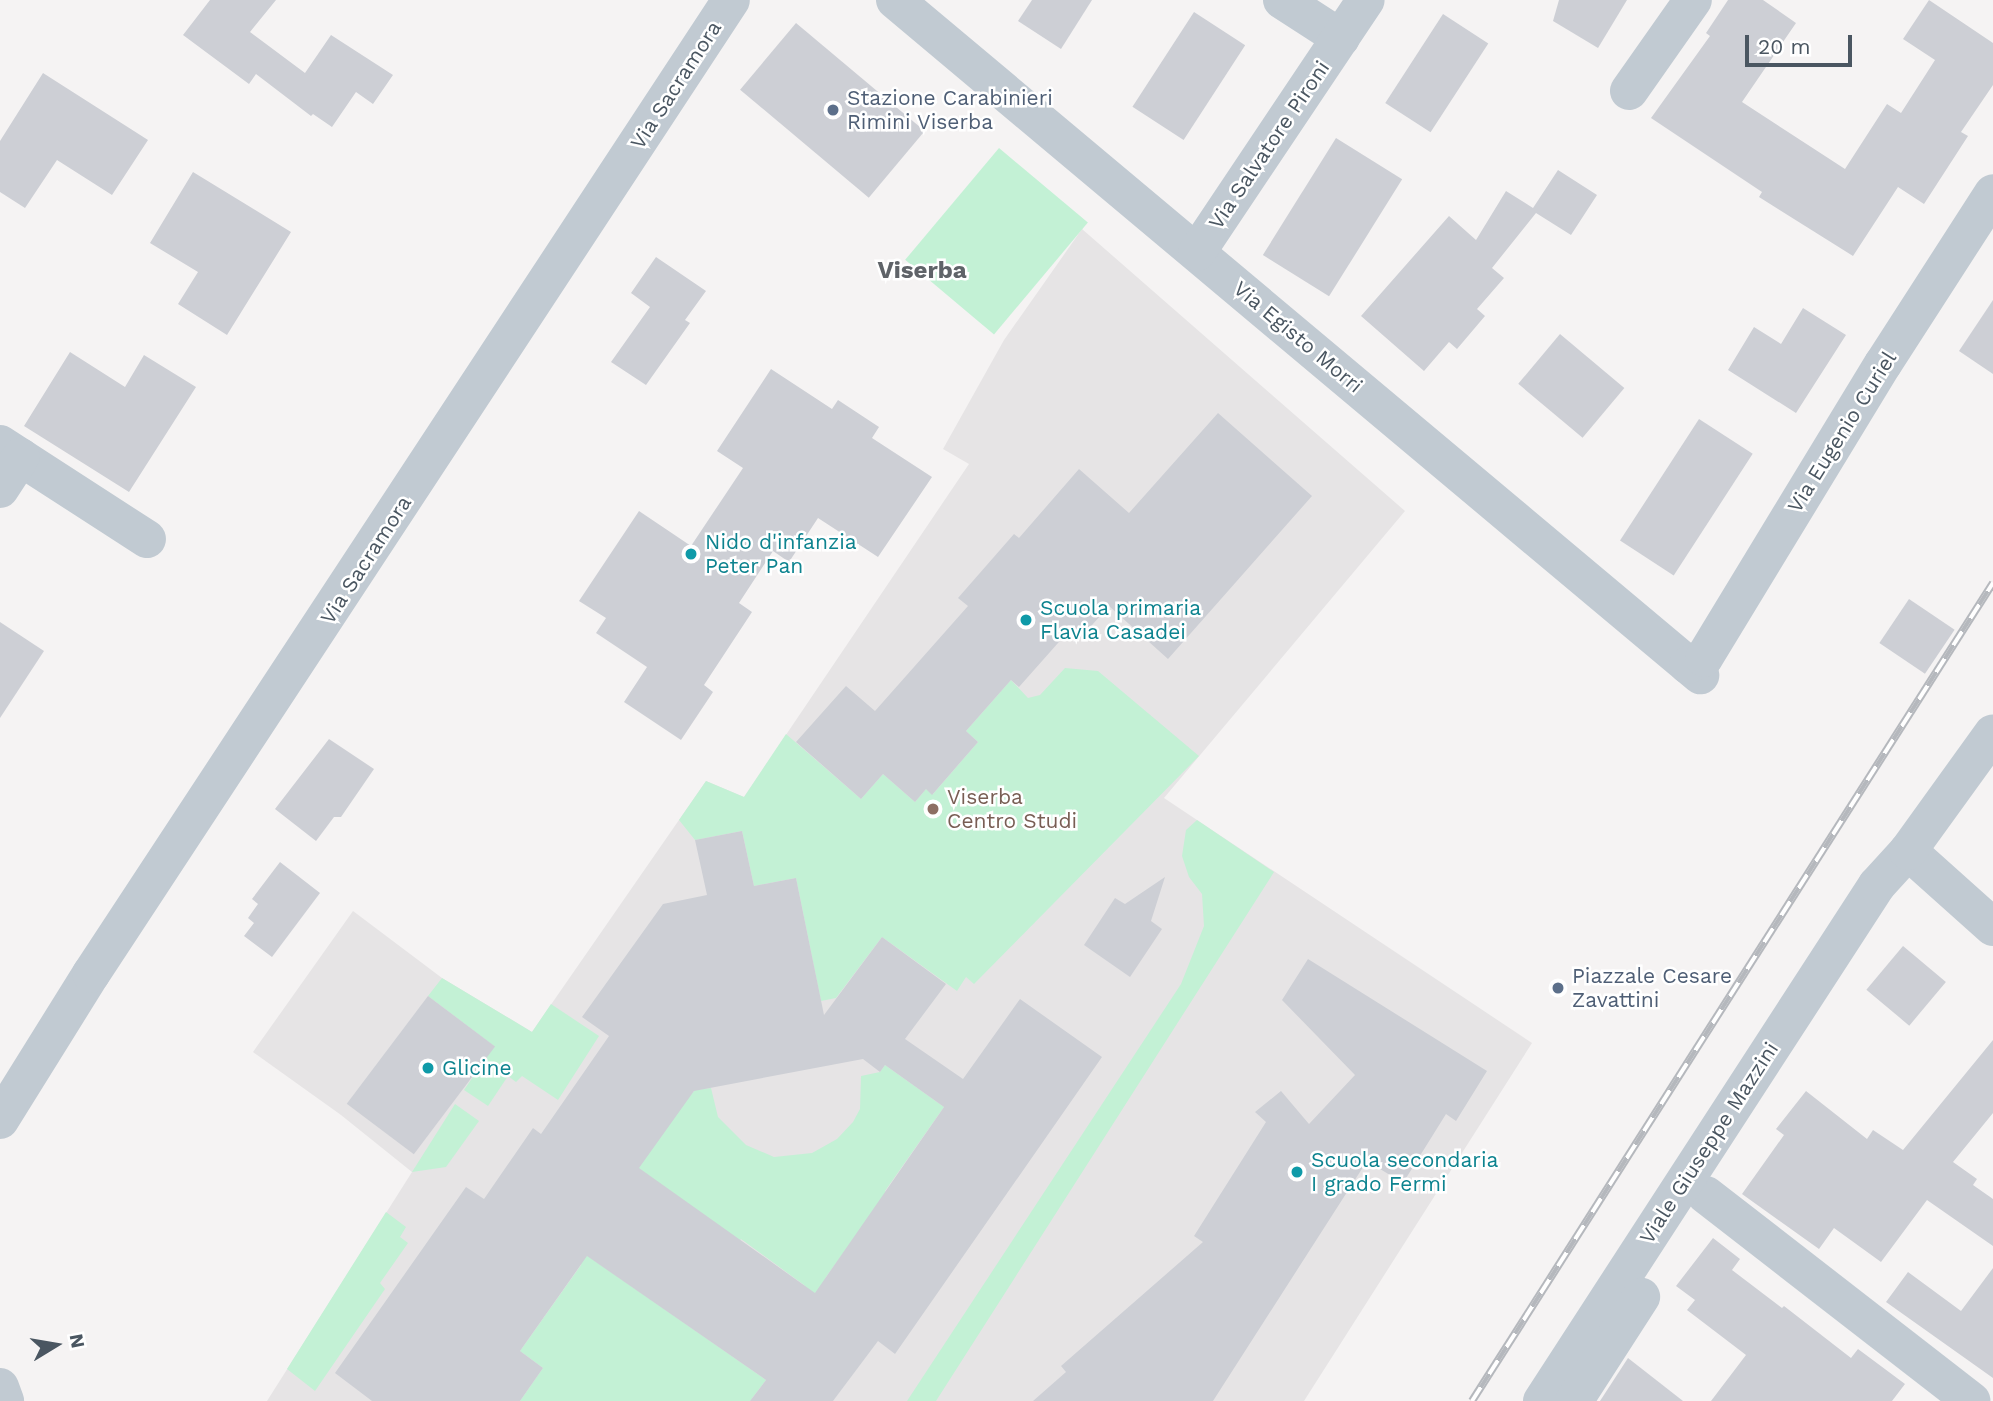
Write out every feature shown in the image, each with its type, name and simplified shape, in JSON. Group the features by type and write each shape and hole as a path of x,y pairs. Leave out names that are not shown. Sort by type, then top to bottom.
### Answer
{"street":[{"name":"Via Sacramora","path":"0,1120 91,974 731,0"},
{"name":"Via Egisto Morri","path":"895,0 1694,670"},
{"name":"Via Salvatore Pironi","path":"1282,0 1341,38"},
{"name":"Via Salvatore Pironi","path":"1197,252 1366,0"},
{"path":"1629,91 1693,0"},
{"name":"Via Eugenio Curiel","path":"1694,670 1704,658 1883,364 1993,193"},
{"path":"0,489 10,451 147,539"},
{"name":"Viale Giuseppe Mazzini","path":"1542,1401 1877,885 1908,851 1993,733"},
{"path":"1908,851 1993,927"},
{"name":"Viale Giuseppe Mazzini","path":"1574,1401 1706,1195 1846,966 1877,885"},
{"path":"1706,1195 1950,1395"},
{"path":"0,1387 5,1401"}],"shaded area":[{"name":"Viserba Centro Studi","path":"1082,229 1405,511 1164,798 1532,1043 1304,1401 267,1401 412,1172 341,1115 253,1052 353,911 442,978 532,1032 706,781 744,797 969,464 943,449 1004,340"}],"green space":[{"path":"999,148 1088,223 994,334 905,260"},
{"path":"1065,668 1098,671 1199,756 974,984 966,977 957,991 882,937 836,998 821,1001 796,878 754,886 742,831 695,840 679,820 706,781 744,797 786,734 861,799 883,774 915,802 926,789 933,794 978,742 966,731 1011,680 1028,698 1040,695"},
{"path":"1197,820 1274,872 936,1401 907,1401 1181,984 1204,926 1202,894 1189,877 1182,856 1186,830"},
{"path":"442,978 532,1032 551,1004 599,1036 558,1100 522,1076 516,1082 508,1076 488,1106 464,1090 494,1046 428,996"},
{"path":"885,1065 944,1107 885,1191 894,1198 870,1216 826,1277 819,1307 804,1285 741,1239 734,1248 623,1169 695,1090 711,1088 718,1117 746,1145 774,1157 812,1153 837,1139 853,1122 860,1109 861,1076 880,1072"},
{"path":"455,1104 479,1121 446,1167 412,1172"},
{"path":"386,1212 406,1227 400,1237 408,1243 380,1283 385,1289 315,1391 287,1369"},
{"path":"575,1247 766,1380 750,1401 520,1401 543,1368 520,1351 581,1265"}],"building":[{"path":"210,0 276,0 250,32 305,73 331,35 393,75 373,104 356,92 332,127 313,114 311,116 256,74 249,84 183,35"},
{"path":"1032,0 1092,0 1061,49 1018,21"},
{"path":"1559,0 1627,0 1598,48 1553,21"},
{"path":"1728,0 1763,0 1796,23 1742,102 1845,169 1887,104 1901,113 1935,60 1903,39 1929,0 1993,43 1993,85 1961,132 1968,136 1924,204 1898,187 1853,256 1759,197 1762,192 1651,118 1710,36 1706,33"},
{"path":"1194,12 1245,45 1184,140 1132,107"},
{"path":"1443,14 1488,43 1431,132 1385,103"},
{"name":"Stazione Carabinieri Rimini Viserba","path":"796,23 925,131 869,198 740,90"},
{"path":"43,73 148,140 112,195 57,160 25,208 0,192 0,141"},
{"path":"1336,138 1402,179 1329,296 1263,255"},
{"path":"1558,170 1597,195 1571,235 1536,213 1492,268 1504,278 1477,309 1485,316 1457,349 1449,342 1424,371 1361,316 1449,216 1476,240 1506,191 1533,208"},
{"path":"193,172 291,232 227,335 178,304 198,272 150,243"},
{"path":"656,257 706,291 685,320 690,323 646,385 611,362 650,307 631,293"},
{"path":"1993,300 1993,374 1959,351"},
{"path":"1803,308 1846,335 1796,413 1728,370 1754,327 1781,344"},
{"path":"1560,334 1624,388 1583,438 1518,384"},
{"path":"70,352 125,387 144,355 196,387 129,492 24,426"},
{"name":"Nido d'infanzia Peter Pan","path":"771,369 832,409 838,400 879,427 872,438 932,477 878,557 818,518 789,562 773,551 739,603 752,612 704,685 713,692 681,740 624,702 647,667 596,633 606,618 579,601 639,511 691,546 743,468 717,451"},
{"name":"Scuola primaria Flavia Casadei","path":"1218,413 1312,496 1168,659 1109,606 1076,643 1066,634 1019,687 1011,680 966,731 978,742 932,795 926,789 915,802 883,774 861,799 796,742 846,686 875,711 968,606 958,598 1014,534 1019,538 1079,469 1129,513"},
{"path":"1699,419 1753,454 1674,575 1620,541"},
{"path":"1909,599 1955,630 1925,674 1879,643"},
{"path":"0,622 44,651 0,718"},
{"path":"329,739 374,769 341,817 334,817 316,841 275,809"},
{"path":"742,831 754,886 796,878 824,1015 882,937 946,984 905,1039 963,1079 1020,999 1102,1057 895,1354 878,1341 833,1401 750,1401 766,1380 587,1256 520,1351 543,1368 520,1401 372,1401 335,1373 466,1187 484,1199 533,1128 541,1134 609,1036 582,1017 663,904 707,895 695,840","holes":["863,1059 880,1072 885,1065 944,1107 815,1293 639,1168 694,1091"]},
{"path":"280,862 320,893 272,957 244,936 254,923 248,918 258,904 252,899"},
{"path":"1165,877 1151,921 1162,929 1130,977 1084,945 1115,898 1125,904"},
{"path":"1903,946 1946,982 1909,1026 1866,990"},
{"name":"Scuola secondaria I grado Fermi","path":"1308,959 1487,1071 1456,1121 1446,1114 1403,1183 1367,1161 1213,1401 1033,1401 1066,1372 1061,1366 1203,1242 1194,1236 1266,1122 1255,1112 1281,1091 1309,1124 1355,1075 1282,1000"},
{"name":"Glicine","path":"428,996 495,1047 414,1154 347,1104"},
{"path":"1993,1040 1993,1113 1953,1162 1977,1179 1973,1185 1993,1199 1993,1246 1927,1200 1881,1262 1834,1228 1819,1249 1742,1194 1784,1135 1776,1129 1806,1091 1867,1139 1873,1130 1903,1150"},
{"path":"1713,1238 1740,1259 1732,1270 1851,1358 1858,1349 1905,1384 1892,1401 1711,1401 1746,1355 1687,1310 1695,1300 1676,1286"},
{"path":"1993,1268 1993,1378 1886,1302 1908,1272 1961,1311"},
{"path":"1628,1358 1683,1401 1600,1401"}],"railway":[{"path":"1472,1401 1993,583"}],"place":[{"name":"Stazione Carabinieri Rimini Viserba","path":"833,110"},
{"name":"Nido d'infanzia Peter Pan","path":"691,554"},
{"name":"Scuola primaria Flavia Casadei","path":"1026,620"},
{"name":"Viserba Centro Studi","path":"933,809"},
{"name":"Piazzale Cesare Zavattini","path":"1558,988"},
{"name":"Glicine","path":"428,1068"},
{"name":"Scuola secondaria I grado Fermi","path":"1297,1172"}],"district":[{"name":"Viserba","path":"922,271"}]}
